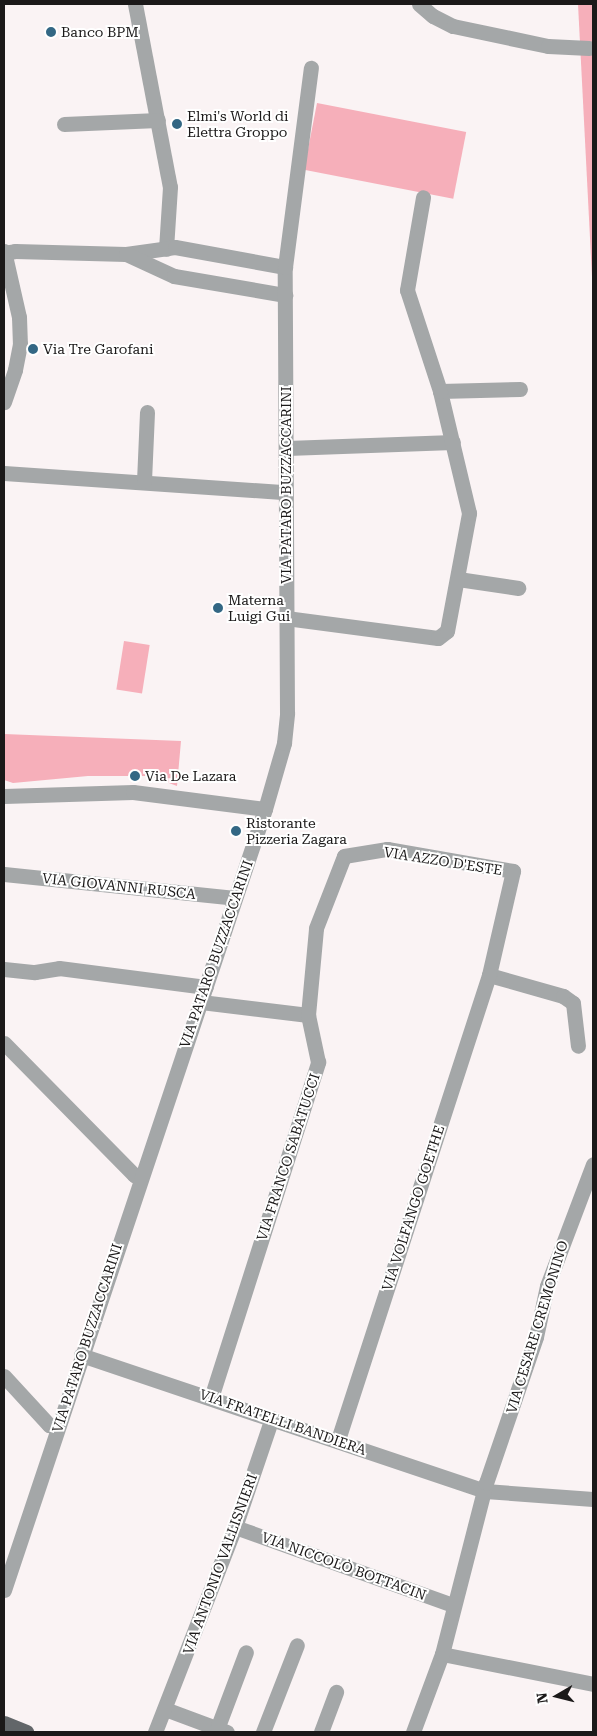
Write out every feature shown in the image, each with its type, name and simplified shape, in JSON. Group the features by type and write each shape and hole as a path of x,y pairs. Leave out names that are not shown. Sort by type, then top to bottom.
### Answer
{"main road":[{"path":"4,1723 26,1732"}],"street":[{"path":"135,4 170,187 166,249"},
{"path":"419,4 453,26 548,46 589,48"},
{"name":"VIA PATARO BUZZACCARINI","path":"4,1590 140,1178 266,809 284,743 287,713 285,492 287,448 284,267 311,68"},
{"path":"64,124 158,120"},
{"path":"286,618 438,638 448,632 469,513 440,392 407,290 423,197"},
{"path":"4,402 15,370 20,344 19,317 4,252 126,254 175,247 284,267"},
{"path":"126,254 174,276 285,295"},
{"path":"440,392 520,389"},
{"path":"144,481 147,412"},
{"path":"287,448 453,442"},
{"path":"4,473 285,492"},
{"path":"458,579 518,588"},
{"path":"4,796 133,792 266,809"},
{"name":"VIA AZZO D'ESTE","path":"344,856 387,849 513,872"},
{"name":"VIA FRANCO SABATUCCI","path":"211,1398 318,1062 308,1015 316,928 344,856"},
{"name":"VIA VOLFANGO GOETHE","path":"338,1441 489,975 513,872"},
{"name":"VIA GIOVANNI RUSCA","path":"4,874 235,898"},
{"path":"4,969 35,972 59,968 206,986"},
{"path":"489,975 563,996 573,1004 578,1046"},
{"path":"201,1002 308,1015"},
{"path":"4,1043 134,1175 140,1178"},
{"name":"VIA CESARE CREMONINO","path":"413,1732 442,1654 453,1605 485,1491 536,1337 547,1286 593,1164"},
{"name":"VIA FRATELLI BANDIERA","path":"81,1355 485,1491"},
{"path":"4,1376 49,1425 57,1427"},
{"name":"VIA ANTONIO VALLISNIERI","path":"155,1732 166,1709 235,1527 272,1418"},
{"path":"485,1491 593,1499"},
{"name":"VIA NICCOLÒ BOTTACIN","path":"235,1527 453,1605"},
{"path":"263,1732 297,1645"},
{"path":"166,1709 222,1730 246,1652"},
{"path":"442,1654 593,1684"},
{"path":"321,1732 336,1692"}],"shaded area":[{"path":"578,4 593,4 593,296 592,277"},
{"path":"317,103 466,132 453,199 304,170"},
{"path":"124,641 150,645 142,693 116,689"},
{"path":"4,734 181,741 177,786 150,776 88,776 13,783 4,780"}],"place":[{"name":"Banco BPM","path":"51,32"},
{"name":"Elmi's World di Elettra Groppo","path":"177,124"},
{"name":"Via Tre Garofani","path":"33,349"},
{"name":"Materna Luigi Gui","path":"218,608"},
{"name":"Via De Lazara","path":"135,776"},
{"name":"Ristorante Pizzeria Zagara","path":"236,831"}]}
